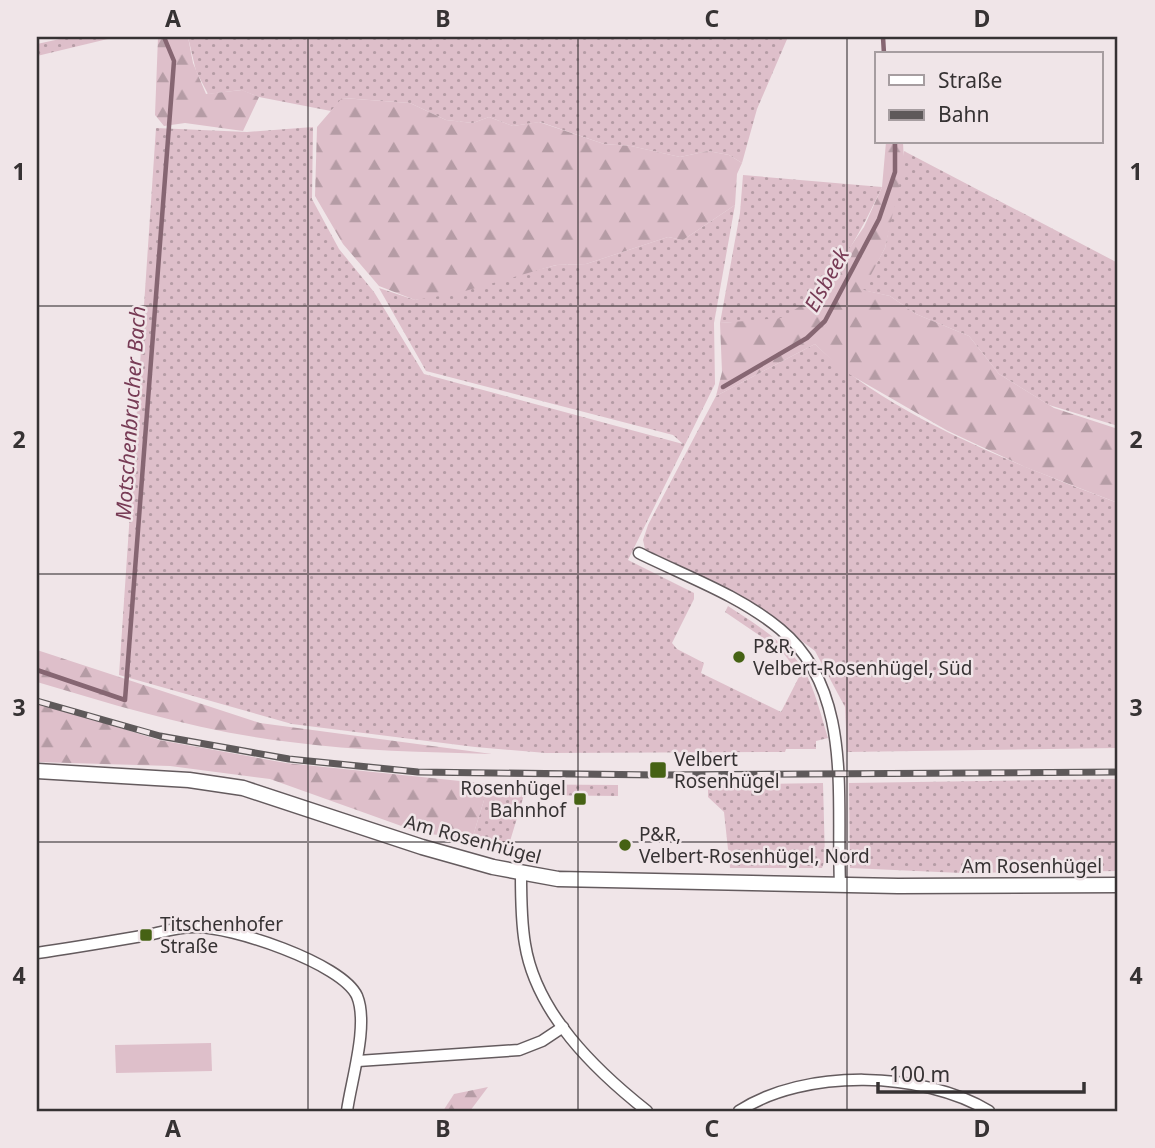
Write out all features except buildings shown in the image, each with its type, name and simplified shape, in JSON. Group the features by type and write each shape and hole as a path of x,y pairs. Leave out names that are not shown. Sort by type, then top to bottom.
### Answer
{"street":[{"path":"639,552 754,611 780,628 803,651 819,678 831,708 836,738 840,884"},
{"name":"Am Rosenhügel","path":"37,771 189,780 243,788 422,848 521,874 558,879 648,883 1118,885"},
{"path":"521,874 525,947 540,988 563,1027 594,1064 647,1111"},
{"path":"37,953 196,927 261,941 324,965 348,982 357,997 361,1015 358,1061 346,1111"},
{"path":"358,1061 519,1050 542,1041 563,1027"},
{"path":"739,1111 790,1089 861,1080 925,1087 989,1111"}],"green space":[{"path":"69,37 116,37 37,56 37,44"},
{"path":"158,37 188,37 193,63 206,94 242,90 259,97 243,131 185,123 164,126 155,115"},
{"path":"188,37 788,37 757,109 742,163 729,155 708,151 680,157 631,146 604,144 540,122 513,126 489,117 473,123 446,120 410,103 343,98 331,111 259,97 241,90 208,94 196,71"},
{"path":"342,98 410,103 446,120 473,123 489,117 513,126 539,122 604,144 631,146 680,157 708,151 729,155 742,163 737,174 735,205 683,240 668,237 586,264 556,265 458,293 415,300 379,286 343,244 315,196 317,127"},
{"path":"313,127 312,199 339,249 374,292 424,374 683,444 673,435 426,371 379,288 415,300 557,265 586,264 668,237 683,240 735,205 714,323 715,384 628,560 694,593 694,599 672,643 677,649 704,663 701,673 781,712 800,675 781,650 725,612 728,606 763,629 795,658 812,687 828,738 816,741 816,749 786,749 785,752 546,753 475,747 292,724 119,675 156,128 247,132"},
{"path":"886,144 903,144 904,164 885,248 863,290 890,296 916,314 969,336 999,374 1054,408 1118,429 1118,503 1025,467 948,431 842,370 815,344 716,396 722,372 720,323 782,318 817,295 864,227 882,187"},
{"path":"904,151 1118,263 1118,426 1049,405 999,374 969,336 916,314 890,296 862,290 885,248"},
{"path":"743,175 882,187 840,263 826,283 796,312 780,319 720,323 740,213"},
{"path":"815,344 845,370 918,417 999,456 1118,503 1118,748 847,752 845,707 815,651 743,597 645,549 643,540 648,525 716,396"},
{"path":"37,650 260,723 492,754 391,751 315,745 258,738 194,725 37,682"},
{"path":"37,702 159,740 286,763 489,784 472,839 421,833 270,779 170,766 37,762"},
{"path":"1118,779 1118,871 961,873 850,868 849,783"},
{"path":"823,783 825,859 822,868 730,868 724,812 708,797 708,785"},
{"path":"489,784 618,785 618,796 524,795 507,851 472,839"},
{"path":"211,1043 212,1071 116,1073 115,1045"},
{"path":"488,1087 470,1111 443,1111 454,1094"}],"waterway":[{"name":"Motschenbrucher Bach","path":"37,670 125,700 174,61 164,37"},
{"name":"Elsbeek","path":"883,37 884,52"},
{"name":"Elsbeek","path":"723,387 807,338 825,321 879,219 895,172 895,144"}],"railway":[{"path":"37,701 160,736 289,759 418,772 658,775 1118,772"}],"place":[{"name":"P&R, Velbert-Rosenhügel, Süd","path":"739,657"},
{"name":"Velbert Rosenhügel","path":"658,770"},
{"name":"Rosenhügel Bahnhof","path":"580,799"},
{"name":"P&R, Velbert-Rosenhügel, Nord","path":"625,845"},
{"name":"Titschenhofer Straße","path":"146,935"}]}
